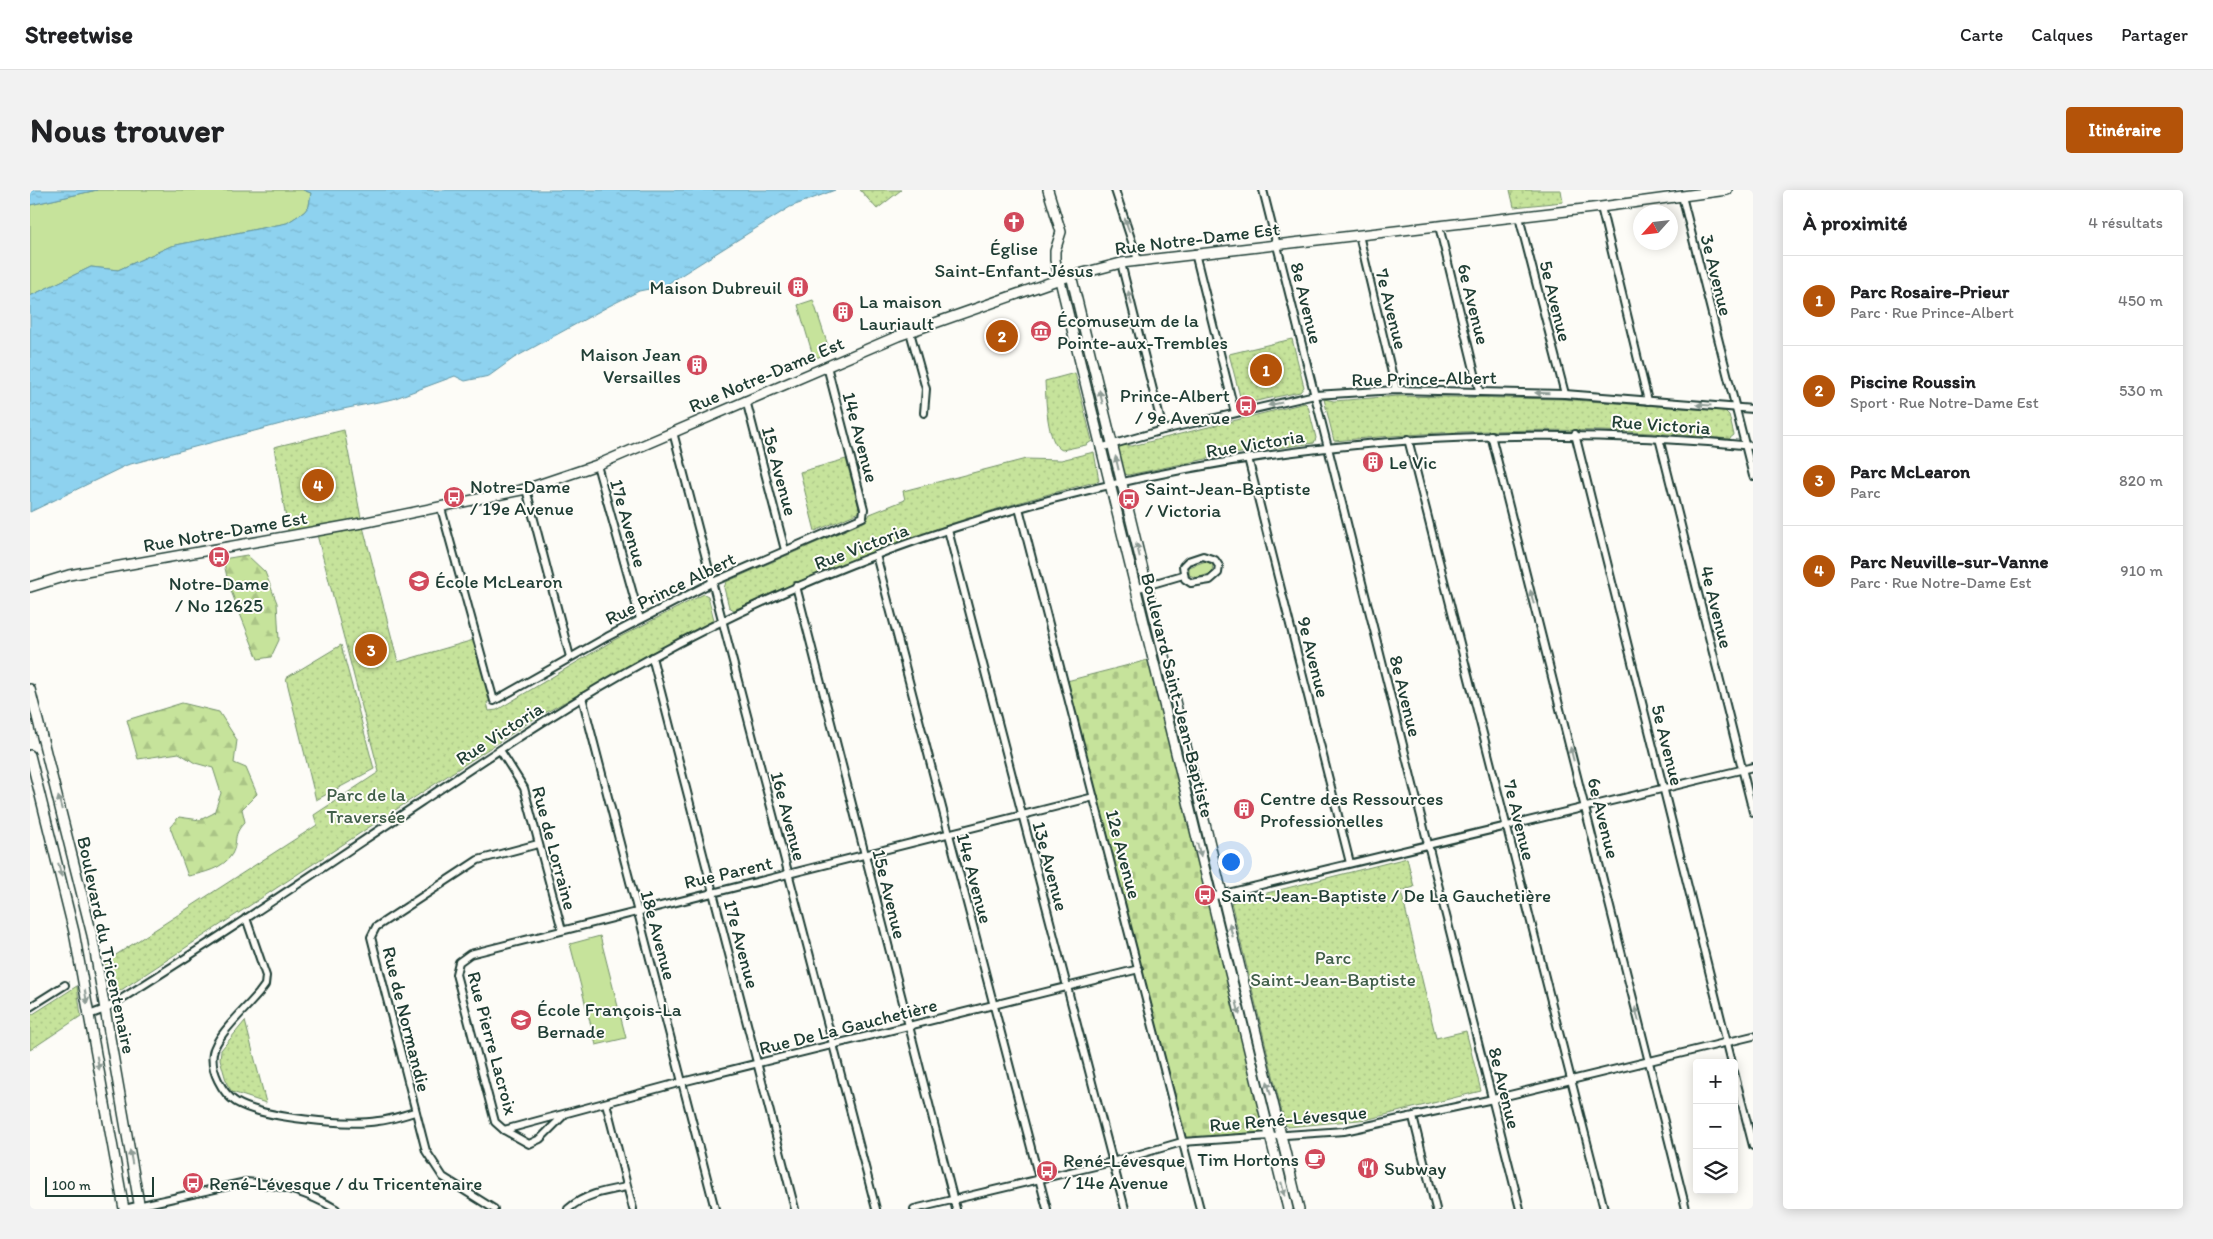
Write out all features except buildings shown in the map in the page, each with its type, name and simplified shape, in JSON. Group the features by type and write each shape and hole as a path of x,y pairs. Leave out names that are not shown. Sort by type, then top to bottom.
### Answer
{"main road":[{"name":"Boulevard Saint-Jean-Baptiste","path":"1048,190 1060,232 1055,251 1060,278 1100,448 1288,1209"},
{"name":"Rue Notre-Dame Est","path":"30,587 69,575 441,508 526,490 596,464 910,332 1060,278 1121,262 1519,217 1727,190"},
{"name":"Boulevard Saint-Jean-Baptiste","path":"1071,275 1299,1209"},
{"path":"1083,374 1095,372"},
{"path":"1146,632 1158,631"},
{"name":"Boulevard du Tricentenaire","path":"30,689 69,836 92,936 139,1207"},
{"name":"Boulevard du Tricentenaire","path":"30,755 72,925 124,1209"},
{"path":"52,840 69,836"}],"street":[{"path":"1115,190 1138,260"},
{"name":"8e Avenue","path":"1263,190 1520,1209"},
{"name":"3e Avenue","path":"1682,196 1753,476"},
{"path":"1601,207 1648,400"},
{"name":"5e Avenue","path":"1519,217 1565,394"},
{"name":"6e Avenue","path":"1439,226 1479,390"},
{"name":"7e Avenue","path":"1359,235 1396,390"},
{"path":"1195,253 1235,413"},
{"path":"1121,262 1163,430"},
{"path":"910,332 926,389 924,413"},
{"name":"14e Avenue","path":"826,366 865,515"},
{"name":"Rue Prince-Albert","path":"1100,448 1163,430 1315,396 1396,390 1479,390 1565,394 1753,409"},
{"name":"15e Avenue","path":"746,400 785,550"},
{"name":"16e Avenue","path":"673,432 876,1209"},
{"name":"6e Avenue","path":"1491,434 1686,1209"},
{"name":"Rue Victoria","path":"89,1015 105,1009 582,697 652,657 796,586 948,530 1019,508 1109,484 1248,458 1328,446 1491,434 1575,434 1659,438 1753,446"},
{"name":"5e Avenue","path":"1575,434 1731,1059"},
{"name":"4e Avenue","path":"1659,438 1753,812"},
{"name":"7e Avenue","path":"1408,439 1604,1209"},
{"name":"9e Avenue","path":"1248,458 1350,864"},
{"name":"17e Avenue","path":"596,464 640,619"},
{"path":"526,490 570,657"},
{"name":"Rue Prince Albert","path":"441,508 494,701 570,657 713,582 860,519 865,515"},
{"name":"12e Avenue","path":"1019,508 1200,1209"},
{"name":"13e Avenue","path":"948,530 1125,1209"},
{"name":"14e Avenue","path":"876,555 1047,1209"},
{"path":"1203,556 1213,558 1219,566 1218,574 1213,578 1198,583 1192,583 1183,574 1183,566 1188,561 1203,556"},
{"path":"1135,589 1183,574"},
{"name":"15e Avenue","path":"796,586 956,1209"},
{"name":"17e Avenue","path":"652,657 795,1209"},
{"name":"18e Avenue","path":"582,697 715,1209"},
{"name":"Rue de Lorraine","path":"500,750 524,788 562,930"},
{"path":"1211,896 1753,767"},
{"name":"Rue Parent","path":"459,962 478,951 1094,797"},
{"name":"Rue de Normandie","path":"494,1209 452,1184 433,1165 426,1151 371,944 373,931 478,860 538,844"},
{"path":"246,918 266,976 265,985 259,994 219,1039 213,1053 217,1076 227,1095 239,1104 299,1118 378,1122 415,1112"},
{"name":"Rue Pierre Lacroix","path":"459,962 456,974 486,1090 495,1122 504,1130"},
{"name":"Rue De La Gauchetière","path":"504,1130 682,1082 1139,970"},
{"path":"30,1008 64,985"},
{"name":"Rue René-Lévesque","path":"914,1209 1112,1162 1182,1142 1344,1131 1493,1099 1753,1036"},
{"path":"1738,1088 1753,1146"},
{"path":"606,1103 633,1209"},
{"name":"Rue De La Gauchetière","path":"504,1130 529,1144 540,1139 565,1114"},
{"path":"1413,1117 1436,1209"},
{"path":"124,1209 246,1182 262,1183 308,1195 336,1209"},
{"path":"568,1209 578,1200 591,1194 627,1186"}],"green space":[{"path":"97,190 303,190 311,193 309,206 304,212 287,223 171,246 118,270 91,267 30,296 30,205"},
{"path":"860,190 901,190 877,209"},
{"path":"1510,190 1561,190 1563,202 1514,207"},
{"path":"813,300 830,352 814,359 798,305"},
{"path":"1292,339 1304,387 1300,392 1242,404 1229,354"},
{"path":"1075,373 1092,441 1086,445 1062,450 1053,439 1050,429 1045,381"},
{"path":"1397,396 1561,399 1725,411 1729,415 1734,435 1729,439 1630,432 1532,430 1433,433 1334,441 1324,399 1334,401"},
{"path":"1305,403 1308,406 1316,438 1314,443 1226,455 1128,475 1122,473 1118,452 1119,445 1132,446"},
{"name":"Parc de la Traversée","path":"344,430 362,523 398,662 477,639 494,701 487,702 489,711 497,710 614,640 704,594 708,596 714,620 534,719 112,996 105,962 317,825 314,815 379,772 316,531 289,536 274,447"},
{"path":"1094,452 1099,481 1051,493 958,521 868,553 734,610 729,607 724,588 726,582 866,521 870,514 905,500 903,491 1026,459 1061,460"},
{"path":"846,459 860,512 815,531 800,472"},
{"path":"247,555 265,572 277,603 279,640 271,657 258,659 229,586 223,559"},
{"path":"1206,561 1213,565 1212,573 1197,578 1189,575 1189,567"},
{"path":"341,645 374,769 316,800 286,678"},
{"path":"1152,659 1270,1135 1182,1142 1063,682"},
{"path":"182,703 219,712 237,740 234,763 246,768 257,794 242,809 245,822 238,831 234,849 228,859 212,870 188,876 170,827 179,817 200,820 214,813 221,793 213,768 195,763 179,753 138,759 127,720"},
{"name":"Parc Saint-Jean-Baptiste","path":"1407,858 1414,887 1401,891 1436,1038 1466,1031 1481,1091 1369,1119 1288,1127 1285,1125 1231,902"},
{"path":"600,936 626,1038 596,1045 570,944"},
{"path":"77,986 81,1016 30,1050 30,1016"},
{"path":"245,1021 266,1103 232,1092 227,1084 220,1059 221,1050"}],"water":[{"path":"30,190 97,190 30,205"},
{"path":"303,190 835,190 790,207 664,286 639,291 609,306 514,358 489,376 465,381 455,376 393,399 318,414 127,465 30,512 30,296 91,267 118,270 171,246 287,223 304,212 309,206 311,193"}],"place":[{"name":"Église Saint-Enfant-Jésus","path":"1014,222"},
{"name":"Maison Dubreuil","path":"798,287"},
{"name":"La maison Lauriault","path":"843,312"},
{"name":"Écomuseum de la Pointe-aux-Trembles","path":"1041,331"},
{"name":"Piscine Roussin","path":"1002,336"},
{"name":"Maison Jean Versailles","path":"697,365"},
{"name":"Parc Rosaire-Prieur","path":"1266,370"},
{"name":"Prince-Albert / 9e Avenue","path":"1246,406"},
{"name":"Le Vic","path":"1373,462"},
{"name":"Parc Neuville-sur-Vanne","path":"318,485"},
{"name":"Notre-Dame / 19e Avenue","path":"454,497"},
{"name":"Saint-Jean-Baptiste / Victoria","path":"1129,499"},
{"name":"Notre-Dame / No 12625","path":"219,557"},
{"name":"École McLearon","path":"419,581"},
{"name":"Parc McLearon","path":"371,650"},
{"name":"Centre des Ressources Professionelles","path":"1244,809"},
{"name":"Saint-Jean-Baptiste / De La Gauchetière","path":"1205,895"},
{"name":"École François-La Bernade","path":"521,1020"},
{"name":"Tim Hortons","path":"1315,1159"},
{"name":"Subway","path":"1368,1168"},
{"name":"René-Lévesque / 14e Avenue","path":"1047,1171"},
{"name":"René-Lévesque / du Tricentenaire","path":"193,1183"}]}
